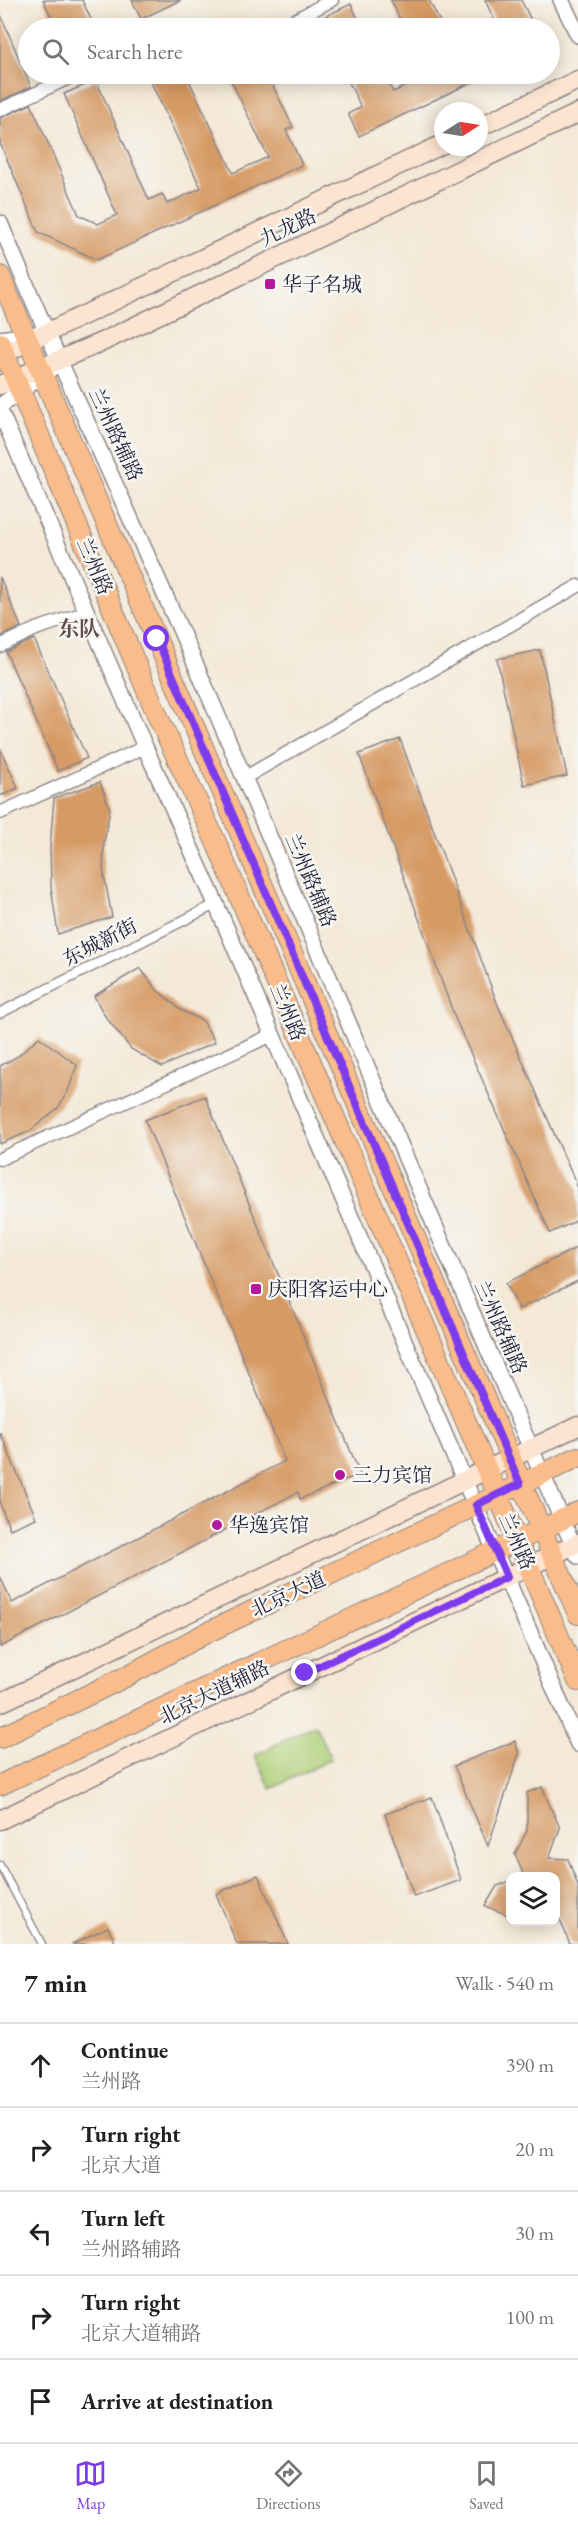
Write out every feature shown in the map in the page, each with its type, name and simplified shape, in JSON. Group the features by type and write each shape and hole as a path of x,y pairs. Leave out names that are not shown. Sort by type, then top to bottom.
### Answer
{"main road":[{"path":"488,123 578,80"},
{"name":"九龙路","path":"12,386 575,116"},
{"name":"九龙路","path":"1,348 48,334 434,148"},
{"name":"兰州路","path":"0,276 509,1459 578,1614"},
{"name":"兰州路","path":"1,348 12,386 215,840 578,1681"},
{"path":"0,1703 578,1426"},
{"name":"北京大道","path":"0,1738 128,1676 206,1633 578,1457"},
{"path":"0,1785 570,1515"},
{"name":"北京大道辅路","path":"0,1820 552,1555 576,1548"}],"street":[{"path":"299,18 332,0"},
{"path":"561,0 578,35"},
{"path":"568,0 578,20"},
{"path":"561,88 571,80 578,67"},
{"path":"0,110 56,84"},
{"name":"兰州路辅路","path":"0,223 60,362 144,545 375,1090 542,1474 570,1515 576,1548"},
{"path":"0,406 12,386"},
{"path":"0,411 145,747 273,1035 578,1744"},
{"path":"244,778 578,586"},
{"path":"0,646 36,629 87,612"},
{"path":"0,813 145,747"},
{"name":"东城新街","path":"0,1013 216,904"},
{"path":"0,1159 273,1035"}],"lane":[{"path":"0,1866 42,1944"}],"green space":[{"path":"315,1725 331,1759 271,1789 255,1755"}],"building":[{"path":"43,0 82,0 90,18 52,18"},
{"path":"132,0 181,0 143,18 141,18"},
{"path":"391,0 429,0 438,18 399,18"},
{"path":"485,0 521,0 530,18 493,18"},
{"path":"351,4 357,18 321,18"},
{"path":"0,13 18,56 18,84 30,84 31,87 0,101"},
{"path":"87,84 98,84 149,200 162,194 167,204 201,188 152,84 191,84 233,173 268,157 233,84 272,84 293,127 286,130 302,165 97,260 38,232 0,143 0,118 31,104 79,215 98,224 117,215 64,94"},
{"path":"350,84 389,84 393,92 410,84 468,84 359,136 348,114 361,107"},
{"path":"0,577 21,627 0,637"},
{"path":"34,639 87,758 58,771 6,652"},
{"path":"540,650 567,776 524,785 497,659"},
{"path":"400,739 497,1003 578,1188 578,1220 550,1233 455,1018 359,754"},
{"path":"0,748 18,788 0,796"},
{"path":"100,782 110,809 104,842 103,869 112,917 58,934 51,887 50,847 54,798"},
{"path":"140,968 156,989 181,1010 203,1021 215,1042 162,1067 131,1049 105,1016 94,996"},
{"path":"39,1037 77,1065 68,1091 58,1108 30,1131 0,1144 0,1066 18,1056"},
{"path":"205,1096 360,1474 300,1499 298,1492 0,1647 0,1576 12,1603 285,1461 145,1120"},
{"path":"578,1247 578,1281 519,1309 506,1283"},
{"path":"0,1432 36,1518 10,1529 0,1504"},
{"path":"515,1741 519,1754 488,1846 454,1766"},
{"path":"542,1787 560,1828 549,1858 568,1859 578,1886 578,1944 570,1944 560,1919 560,1872 522,1872 515,1854 527,1831 527,1793"},
{"path":"432,1797 461,1880 414,1897 385,1814"},
{"path":"258,1875 288,1944 237,1944 216,1894"},
{"path":"506,1883 506,1914 485,1906 497,1886"},
{"path":"108,1927 116,1944 72,1944"}],"place":[{"name":"华子名城","path":"270,284"},
{"name":"庆阳客运中心","path":"256,1289"},
{"name":"三力宾馆","path":"340,1475"},
{"name":"华逸宾馆","path":"217,1525"}],"district":[{"name":"东队","path":"79,629"}],"route":[{"path":"157,639 520,1484 476,1505 507,1577 305,1673"}]}
